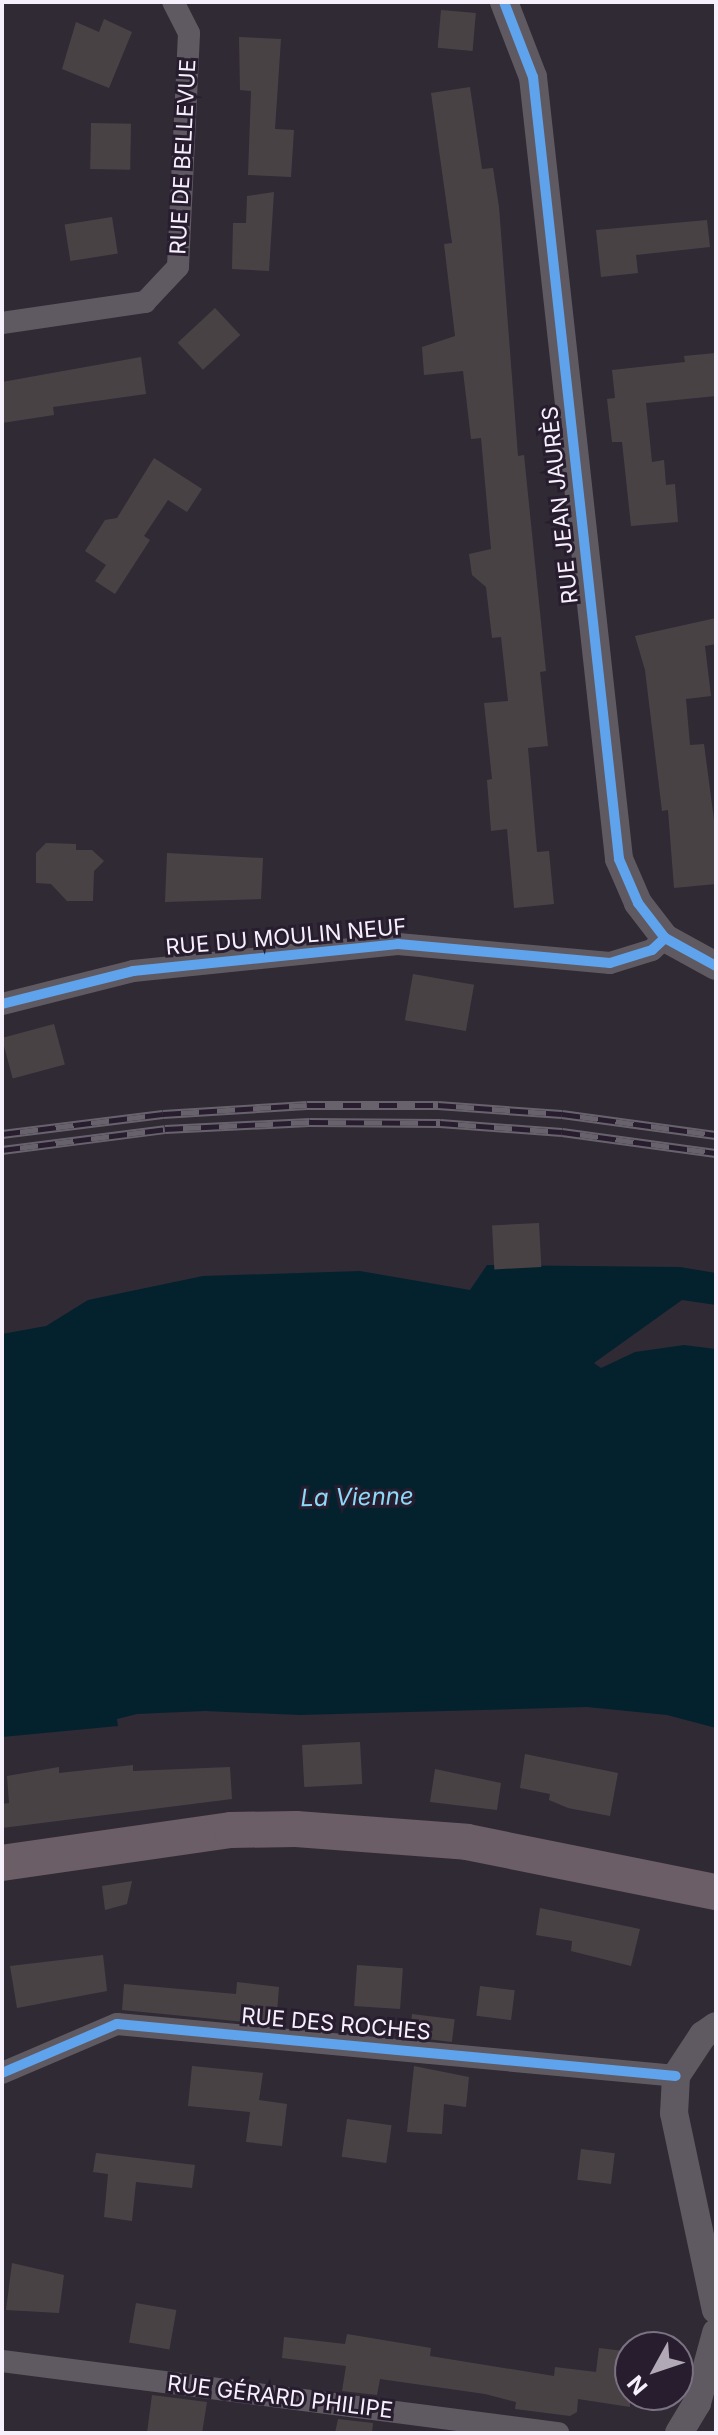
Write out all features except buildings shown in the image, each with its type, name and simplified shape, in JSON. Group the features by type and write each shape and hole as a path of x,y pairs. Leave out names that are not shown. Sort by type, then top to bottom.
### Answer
{"main road":[{"path":"2,1863 231,1830 296,1829 467,1842 716,1892"}],"street":[{"name":"RUE DE BELLEVUE","path":"2,323 145,302 178,267 189,33 173,2"},
{"name":"RUE JEAN JAURÈS","path":"504,2 533,77 619,859 638,903 665,938 716,966"},
{"name":"RUE DU MOULIN NEUF","path":"2,1004 133,971 336,950 398,944 610,963 652,950 665,938"},
{"name":"RUE DES ROCHES","path":"2,2073 117,2024 676,2076"},
{"path":"716,2026 703,2035 676,2076 678,2146 716,2310"},
{"path":"679,2433 697,2403 716,2333"},
{"name":"RUE GÉRARD PHILIPE","path":"2,2361 558,2433"}],"water":[{"name":"La Vienne","path":"487,1265 680,1267 716,1273 716,1305 682,1300 594,1363 601,1368 635,1352 684,1345 716,1349 716,1728 667,1715 587,1707 300,1715 205,1711 137,1714 117,1719 118,1726 2,1737 2,1334 46,1326 88,1300 203,1276 360,1271 470,1290"}],"railway":[{"path":"2,1134 163,1114 307,1105 438,1105 562,1114 716,1135"},
{"path":"2,1150 165,1129 310,1122 440,1123 562,1132 716,1153"}],"cycle path":[{"path":"504,2 533,77 619,859 638,903 665,938 716,966"},
{"path":"2,1004 133,971 398,944 610,963 652,950 665,938"},
{"path":"2,2073 117,2024 676,2076"}]}
